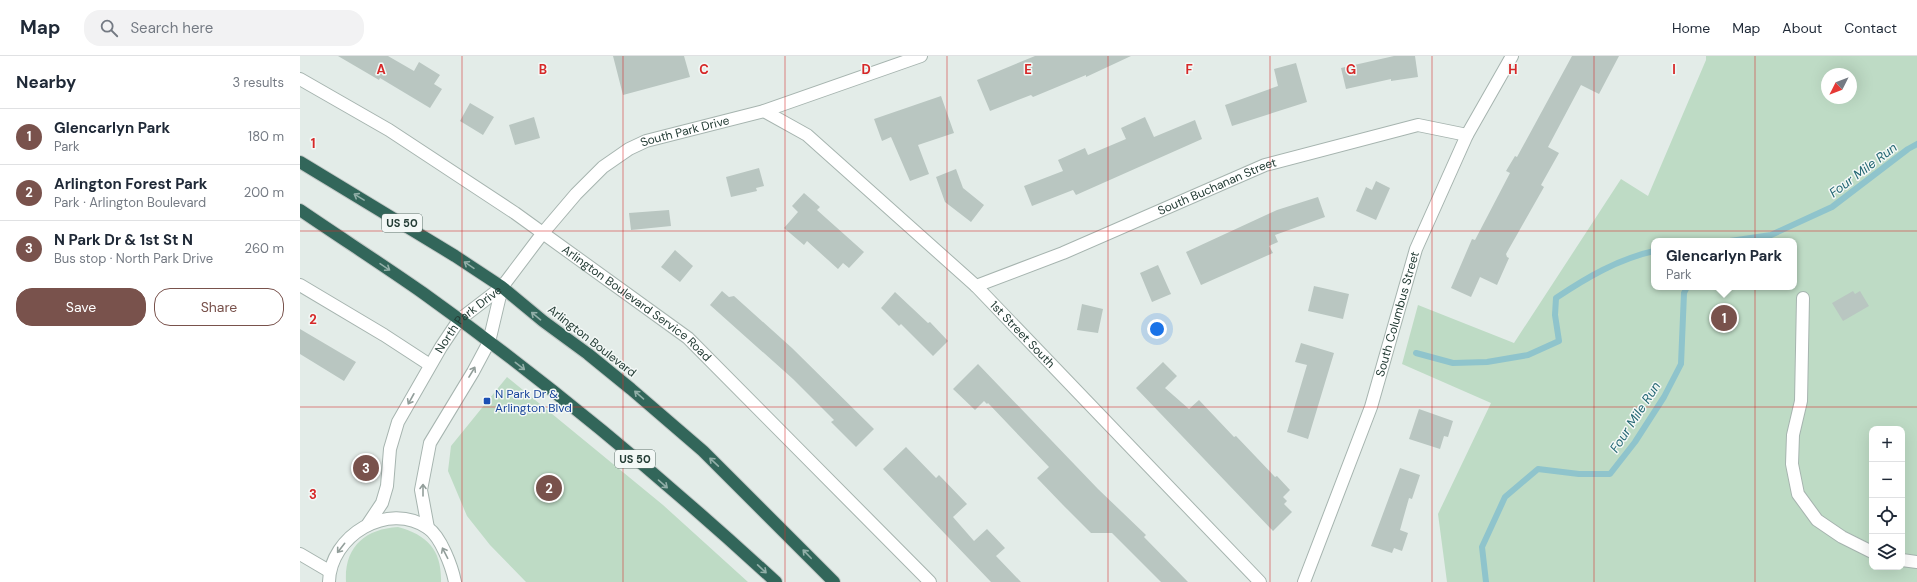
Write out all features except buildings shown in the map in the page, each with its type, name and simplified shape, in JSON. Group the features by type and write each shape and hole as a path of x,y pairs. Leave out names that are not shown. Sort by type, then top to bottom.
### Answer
{"highway":[{"name":"Arlington Boulevard","path":"300,162 399,221 502,287 543,321 588,354 668,421 731,478 834,582"},
{"name":"US 50","path":"300,210 423,293 489,342 603,433 776,582"}],"street":[{"name":"South Park Drive","path":"502,287 542,234 576,194 603,167 629,149 662,137 764,111 921,56"},
{"name":"South Columbus Street","path":"1304,582 1371,407 1416,249 1467,135 1512,56"},
{"name":"Arlington Boulevard Service Road","path":"300,79 389,130 515,213 542,234 688,338 930,582"},
{"name":"1st Street South","path":"764,111 807,135 976,286 1260,582"},
{"name":"South Buchanan Street","path":"976,286 1063,253 1265,165 1418,126 1467,135"},
{"path":"300,285 384,334 430,365"},
{"name":"North Park Drive","path":"368,524 382,503 387,486 390,449 398,422 430,365 459,320 502,287"},
{"name":"North Park Drive","path":"428,528 421,490 430,443 473,372 489,342 502,287"},
{"path":"1802,298 1801,401 1793,435 1792,464 1798,494 1817,520 1842,537 1869,550"},
{"path":"300,554 329,577 338,549 368,524 388,519 410,520 428,528 444,549 453,568 455,582"},
{"path":"1905,560 1917,562"}],"green space":[{"path":"1706,56 1917,56 1917,582 1447,582 1438,514 1491,403 1402,364 1418,305 1514,343 1621,179 1648,196 1706,60"},
{"path":"507,377 663,505 748,582 526,582 490,545 467,516 448,471 451,446"},
{"path":"398,527 409,530 418,535 431,546 439,561 441,582 346,582 346,570 349,559 359,542 376,532"}],"waterway":[{"name":"Four Mile Run","path":"1750,238 1771,235 1832,207 1908,149 1917,144"},
{"path":"1416,353 1453,363 1487,362 1528,355 1559,341 1555,315 1556,298 1579,283 1615,264 1651,252"},
{"name":"Four Mile Run","path":"1486,582 1482,547 1505,497 1538,469 1579,474 1610,474 1635,442 1664,397 1681,364 1684,293 1686,290"}],"place":[{"name":"Glencarlyn Park","path":"1724,318"},
{"name":"N Park Dr & Arlington Blvd","path":"487,401"},
{"name":"N Park Dr & 1st St N","path":"366,468"},
{"name":"Arlington Forest Park","path":"549,488"}]}
